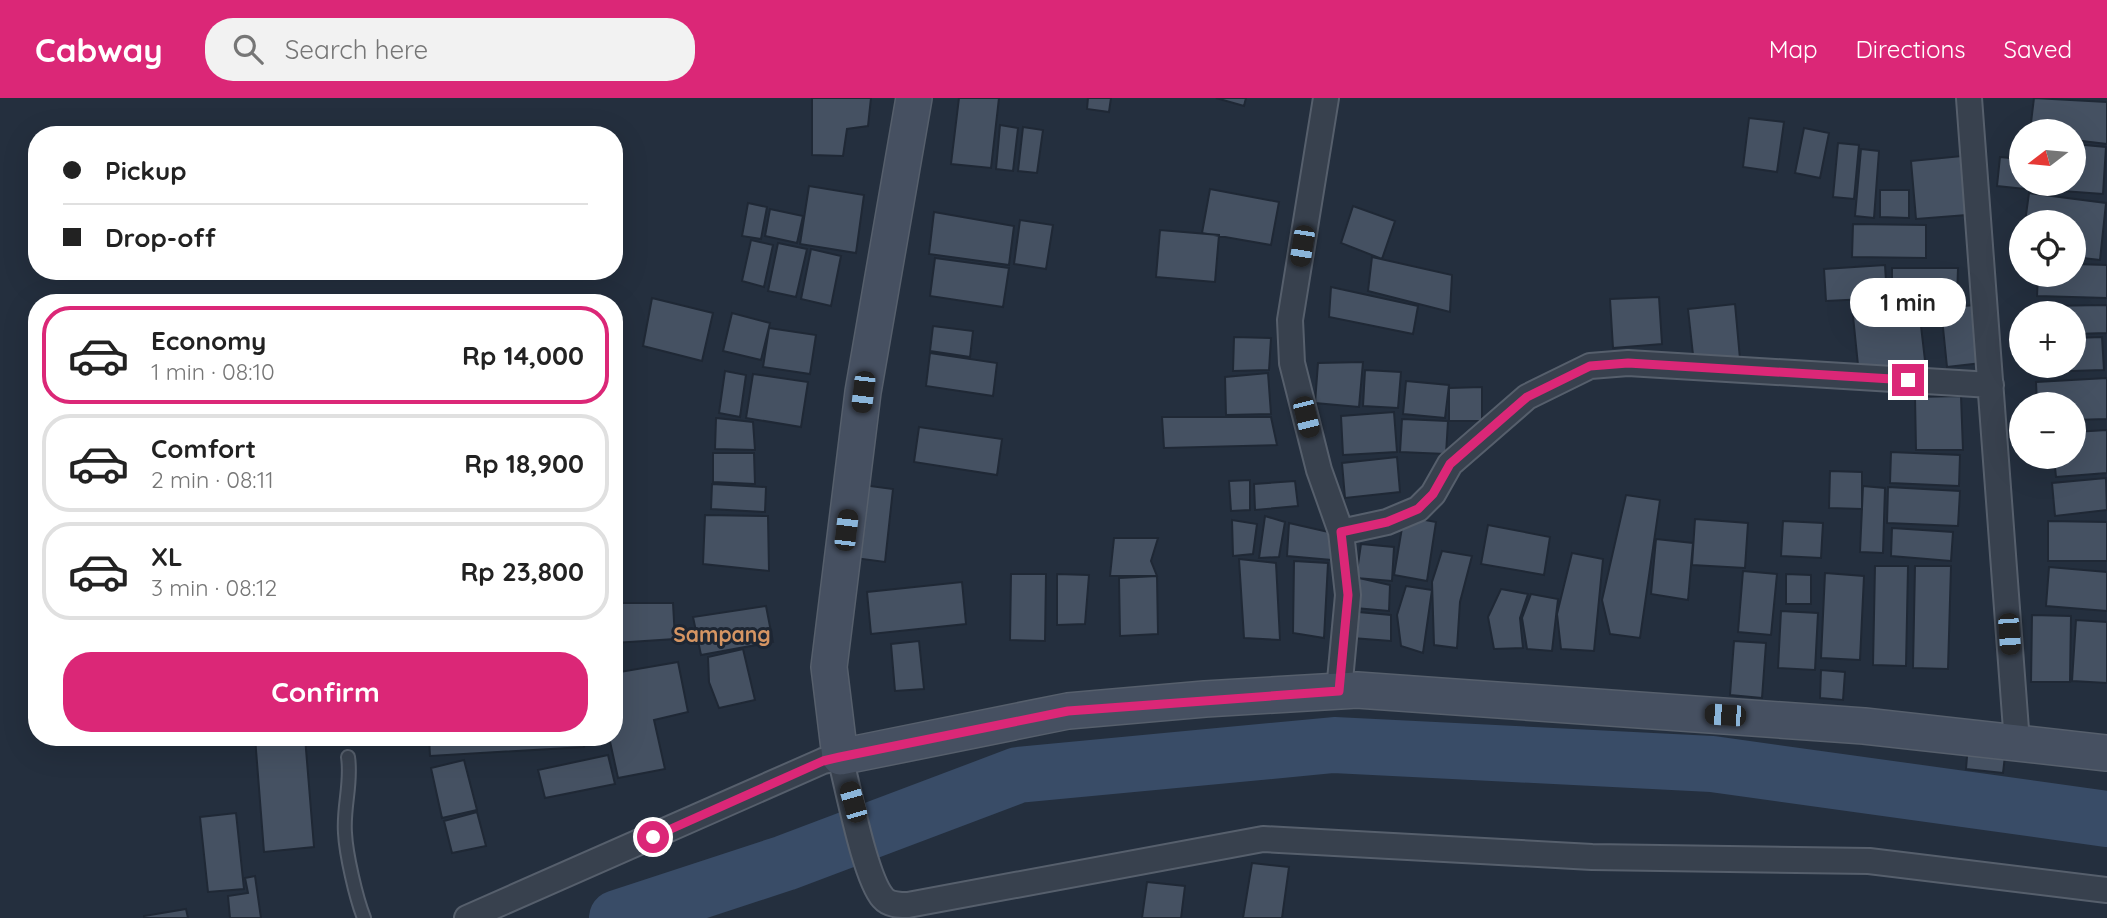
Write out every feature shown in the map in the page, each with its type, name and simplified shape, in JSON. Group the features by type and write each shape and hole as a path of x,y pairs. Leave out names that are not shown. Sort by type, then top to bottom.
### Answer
{"street":[{"path":"914,98 863,392 829,667 840,757 872,877 883,898 894,905 908,905 1263,839 1592,857 1869,861 2107,890"},
{"path":"1326,98 1290,320 1292,363 1319,470 1341,532 1348,595 1339,691"},
{"path":"1969,98 2017,743"},
{"path":"1341,532 1387,522 1418,509 1433,494 1450,464 1527,397 1590,366 1628,363 1991,385"},
{"path":"467,918 823,761 1068,711 1339,691 1864,726 2107,753"}],"lane":[{"path":"348,757 351,777 345,832 357,900 364,918"}],"building":[{"path":"812,98 871,98 868,126 847,129 843,156 812,155"},
{"path":"959,98 999,98 991,168 951,164"},
{"path":"1088,98 1111,98 1109,112 1087,109"},
{"path":"1216,98 1246,98 1244,106"},
{"path":"2034,98 2107,102 2107,144 2086,141 2086,119 2031,119"},
{"path":"1749,118 1784,122 1777,172 1743,167"},
{"path":"1000,125 1018,128 1013,171 996,169"},
{"path":"1023,127 1043,130 1037,173 1018,171"},
{"path":"1804,128 1829,133 1820,178 1795,173"},
{"path":"1838,143 1859,145 1854,199 1833,197"},
{"path":"2086,145 2106,147 2103,194 2086,193"},
{"path":"1861,149 1879,151 1874,218 1855,216"},
{"path":"1962,156 1967,215 1916,219 1911,161"},
{"path":"2000,157 2009,158 2009,187 1997,186"},
{"path":"809,186 864,195 856,253 800,244"},
{"path":"1210,189 1279,202 1271,245 1202,233"},
{"path":"1880,190 1909,190 1909,218 1880,217"},
{"path":"2029,196 2052,196 2106,203 2100,260 2086,258 2086,210 2027,210"},
{"path":"748,203 767,207 761,239 742,236"},
{"path":"1353,206 1395,221 1382,259 1341,243"},
{"path":"770,209 803,216 797,243 765,236"},
{"path":"934,212 1014,226 1009,265 929,254"},
{"path":"1020,220 1053,225 1046,269 1014,264"},
{"path":"1853,224 1926,225 1926,258 1852,257"},
{"path":"1160,230 1219,235 1215,282 1156,277"},
{"path":"751,240 773,245 764,287 742,281"},
{"path":"778,243 807,249 796,297 768,291"},
{"path":"811,249 841,256 831,306 801,299"},
{"path":"1372,257 1452,275 1450,312 1368,291"},
{"path":"935,258 1009,268 1003,307 930,296"},
{"path":"2086,264 2107,265 2107,298 2037,296 2037,287 2086,287"},
{"path":"1885,265 1887,298 1826,301 1824,269"},
{"path":"1892,268 1958,268 1957,299 1892,298"},
{"path":"1331,287 1418,306 1413,334 1329,317"},
{"path":"1659,297 1662,344 1613,348 1610,299"},
{"path":"652,298 713,313 702,361 643,346"},
{"path":"1735,304 1740,359 1694,364 1688,309"},
{"path":"1975,305 1982,363 1947,367 1941,308"},
{"path":"2086,305 2107,305 2107,333 2086,334"},
{"path":"1919,309 1926,369 1859,375 1853,316"},
{"path":"732,313 770,323 761,360 723,351"},
{"path":"933,326 973,331 970,357 930,351"},
{"path":"769,328 816,335 810,374 763,367"},
{"path":"1234,337 1271,338 1269,370 1233,371"},
{"path":"2102,337 2104,370 2086,371 2086,338"},
{"path":"930,353 997,363 993,396 926,386"},
{"path":"1363,362 1359,407 1315,403 1318,363"},
{"path":"1365,370 1401,372 1398,408 1363,406"},
{"path":"725,371 746,375 740,417 719,413"},
{"path":"1268,373 1271,414 1226,415 1225,377"},
{"path":"753,374 808,382 801,427 746,418"},
{"path":"2107,378 2107,419 2086,420 2086,392 2036,392 2036,382"},
{"path":"1406,381 1449,385 1445,418 1403,414"},
{"path":"1482,387 1482,421 1449,421 1449,388"},
{"path":"1961,396 1963,450 1916,450 1915,397"},
{"path":"1394,412 1397,452 1343,455 1341,416"},
{"path":"1162,417 1271,417 1277,445 1164,448"},
{"path":"716,418 753,422 755,450 715,449"},
{"path":"1402,419 1448,421 1446,454 1400,452"},
{"path":"919,427 1002,439 997,475 914,462"},
{"path":"2107,430 2107,473 2056,477 2055,469 2086,469 2086,431"},
{"path":"1891,452 1960,455 1959,486 1890,483"},
{"path":"713,453 754,453 755,484 713,482"},
{"path":"1397,457 1400,492 1345,498 1342,463"},
{"path":"1830,471 1862,472 1862,509 1829,508"},
{"path":"2106,478 2107,510 2055,516 2052,483"},
{"path":"1250,480 1250,510 1231,511 1229,481"},
{"path":"1295,481 1298,506 1255,510 1254,484"},
{"path":"712,484 766,487 765,512 711,509"},
{"path":"855,484 893,489 885,562 847,557"},
{"path":"1863,486 1885,488 1883,553 1860,552"},
{"path":"1888,487 1960,491 1958,526 1887,523"},
{"path":"1626,495 1660,500 1640,638 1610,634 1602,600"},
{"path":"705,515 768,516 769,571 703,564"},
{"path":"1265,516 1285,522 1279,557 1259,558"},
{"path":"1404,516 1436,522 1427,581 1394,575"},
{"path":"1695,519 1748,523 1745,568 1692,565"},
{"path":"1232,520 1257,524 1253,554 1233,556"},
{"path":"1783,521 1823,523 1821,558 1781,556"},
{"path":"2048,521 2107,522 2107,561 2048,561"},
{"path":"1289,523 1333,533 1332,560 1287,556"},
{"path":"1488,525 1550,537 1544,575 1481,564"},
{"path":"1892,528 1953,532 1951,561 1891,556"},
{"path":"1114,538 1158,538 1151,561 1157,576 1110,576"},
{"path":"1656,539 1693,543 1688,600 1651,594"},
{"path":"1361,544 1394,547 1392,581 1356,578"},
{"path":"1442,551 1472,556 1460,602 1457,648 1434,645 1432,582"},
{"path":"1572,553 1603,559 1594,651 1561,649 1557,614"},
{"path":"1239,559 1276,563 1280,640 1244,638"},
{"path":"1294,561 1328,563 1324,638 1293,633"},
{"path":"1875,566 1908,566 1906,666 1873,665"},
{"path":"1915,566 1951,566 1948,669 1913,668"},
{"path":"2049,567 2107,572 2107,611 2046,606"},
{"path":"1743,571 1777,574 1771,635 1738,632"},
{"path":"1825,573 1864,576 1860,660 1821,658"},
{"path":"1011,574 1046,574 1045,641 1010,640"},
{"path":"1057,574 1089,575 1085,624 1057,625"},
{"path":"1786,574 1811,575 1811,604 1786,604"},
{"path":"1157,576 1158,634 1120,636 1119,578"},
{"path":"1359,578 1390,585 1389,611 1355,608"},
{"path":"962,582 966,624 871,634 867,592"},
{"path":"1406,586 1432,590 1423,653 1401,646 1397,615"},
{"path":"1501,589 1528,594 1520,618 1523,648 1494,649 1488,617"},
{"path":"1531,594 1558,599 1552,651 1527,649 1522,618"},
{"path":"623,603 673,603 675,639 623,642"},
{"path":"766,606 773,642 701,655 693,617"},
{"path":"1781,611 1818,613 1815,670 1778,668"},
{"path":"1358,612 1391,615 1391,641 1352,638"},
{"path":"2032,615 2071,616 2070,682 2031,682"},
{"path":"2076,620 2107,622 2107,683 2072,681"},
{"path":"919,641 924,689 895,691 891,644"},
{"path":"1734,641 1766,643 1762,698 1730,695"},
{"path":"743,649 755,700 719,708 709,682 708,657"},
{"path":"678,662 688,712 654,720 665,769 618,778 611,746 623,746 623,671"},
{"path":"1821,670 1845,672 1843,700 1820,698"},
{"path":"1968,744 2006,747 2003,773 1966,769"},
{"path":"256,746 306,746 314,847 264,852"},
{"path":"429,746 584,747 430,756"},
{"path":"608,755 615,784 545,798 538,770"},
{"path":"464,760 477,810 442,818 431,768"},
{"path":"477,812 486,846 452,853 444,821"},
{"path":"236,813 244,889 208,892 200,817"},
{"path":"1252,863 1289,867 1282,918 1243,918"},
{"path":"255,876 261,918 230,918 228,896 248,893 245,878"},
{"path":"1147,882 1185,886 1181,918 1142,918"},
{"path":"186,909 188,918 144,918 144,916"}],"waterway":[{"path":"617,918 785,863 1018,775 1334,745 1712,764 2107,819"}],"district":[{"name":"Sampang","path":"722,634"}],"route":[{"path":"653,837 823,761 840,757 1068,711 1339,691 1348,595 1341,532 1387,522 1418,509 1433,494 1450,464 1527,397 1558,379 1590,366 1628,363 1741,372 1908,380"}]}
